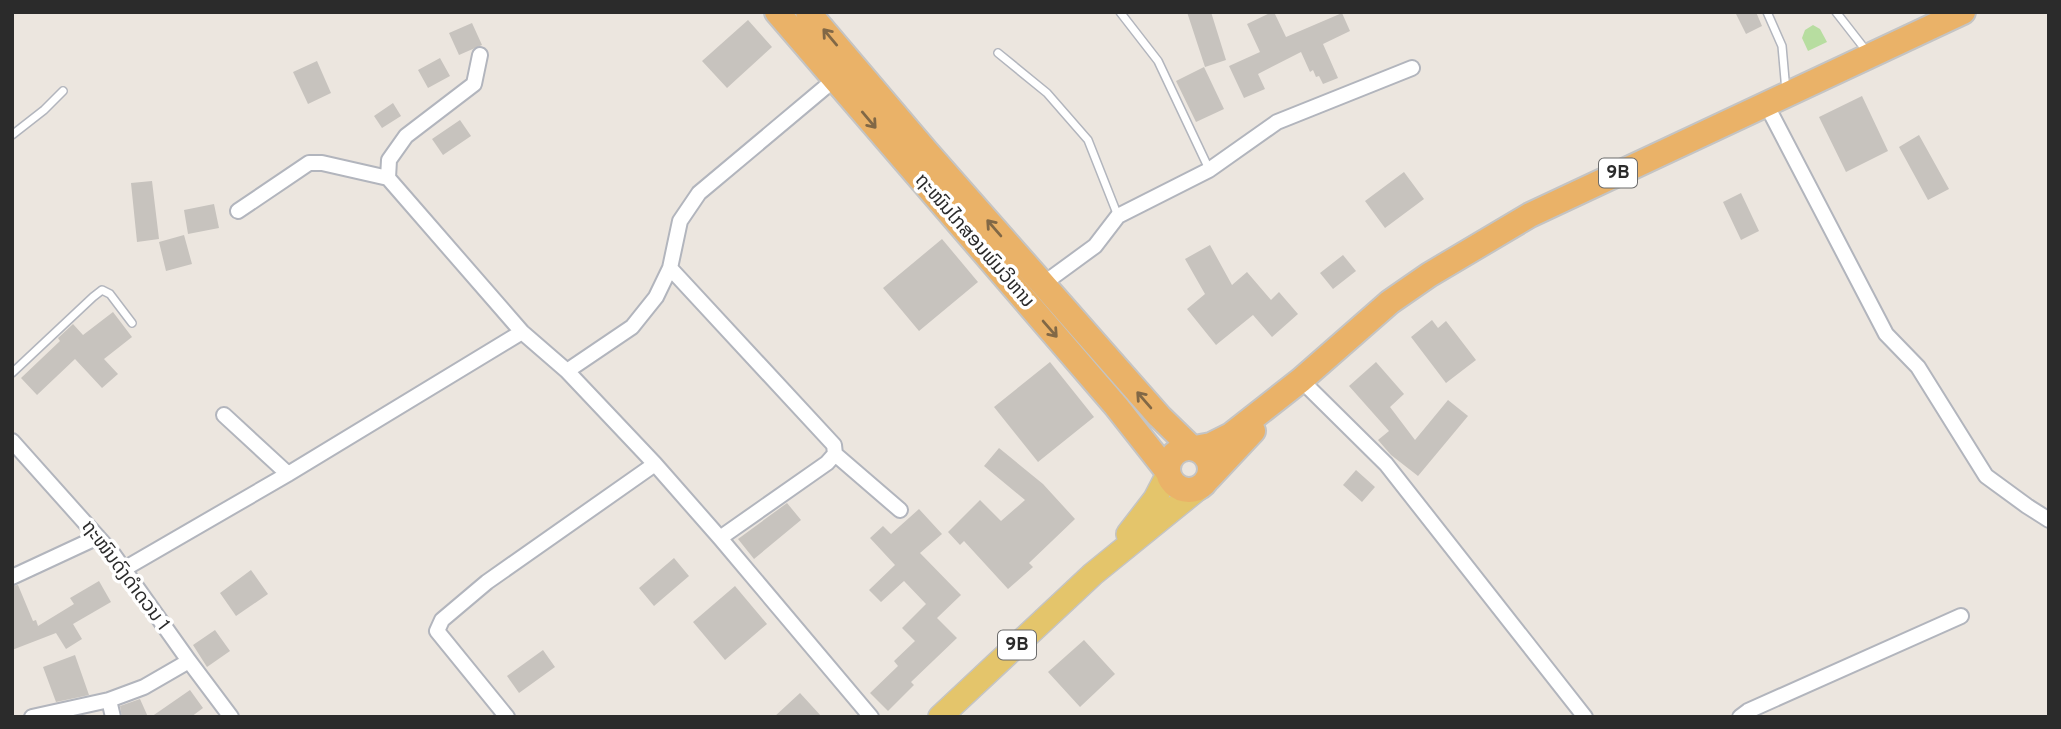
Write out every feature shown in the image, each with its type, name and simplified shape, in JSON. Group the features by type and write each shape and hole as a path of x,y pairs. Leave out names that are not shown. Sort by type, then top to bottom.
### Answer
{"highway":[{"name":"ຖະໜົນໄກສອນພົມວິຫານ","path":"777,12 835,79 1043,284 1159,416 1194,448"},
{"name":"ຖະໜົນໄກສອນພົມວິຫານ","path":"808,12 918,158 1168,473"},
{"name":"9B","path":"1194,448 1211,445 1231,435 1301,380 1390,302 1472,248 1530,215 1963,12"},
{"name":"9B","path":"1203,483 1301,380"},
{"path":"1186,448 1194,448 1209,460 1210,473 1203,483 1186,491 1170,480 1167,466 1174,454 1186,448"}],"main road":[{"name":"9B","path":"1093,574 1155,499 1168,473"},
{"name":"9B","path":"940,717 1093,574 1203,483"}],"street":[{"path":"388,178 389,160 406,136 474,84 480,55"},
{"path":"1043,284 1095,246 1118,216 1209,170 1277,122 1412,68"},
{"path":"567,371 632,327 656,297 670,268 680,221 699,193 835,79"},
{"path":"1776,99 1886,334 1918,367 1986,476 2049,520"},
{"path":"238,211 309,163 322,163 388,178 522,332 567,371 654,464 871,717"},
{"path":"670,268 834,445 835,454 900,510"},
{"path":"124,569 288,474 522,332"},
{"path":"1301,380 1386,464 1585,717"},
{"path":"224,415 288,474"},
{"name":"ຖະໜົນດົງດຳດວນ 1","path":"12,441 124,569 231,717"},
{"path":"720,538 827,463 835,454"},
{"path":"507,717 437,631 442,620 487,582 654,464"},
{"path":"12,577 98,537"},
{"path":"1740,717 1748,711 1961,616"},
{"path":"32,717 109,700 144,687 189,661"},
{"path":"109,700 113,717"}],"lane":[{"path":"1121,12 1158,61 1209,170"},
{"path":"1768,12 1782,46 1776,99"},
{"path":"1836,12 1870,55"},
{"path":"998,53 1047,93 1088,140 1118,216"},
{"path":"12,135 63,91"},
{"path":"12,373 102,290 110,294 132,323"}],"green space":[{"path":"1813,25 1820,29 1827,42 1808,51 1802,38 1805,30"}],"building":[{"path":"1187,12 1211,12 1226,60 1205,67"},
{"path":"1272,12 1286,37 1342,13 1350,31 1323,44 1338,78 1323,84 1313,70 1310,72 1301,52 1258,74 1265,89 1244,98 1229,66 1260,52 1247,24"},
{"path":"1735,12 1756,12 1762,26 1746,34"},
{"path":"748,20 772,47 727,88 702,61"},
{"path":"472,23 482,45 459,55 449,33"},
{"path":"440,58 450,76 428,88 418,70"},
{"path":"317,61 331,93 308,104 293,72"},
{"path":"1204,67 1224,109 1196,122 1176,81"},
{"path":"1862,96 1888,151 1846,172 1819,117"},
{"path":"393,103 401,116 382,128 374,116"},
{"path":"460,120 471,136 443,155 432,139"},
{"path":"1919,135 1949,189 1928,200 1899,147"},
{"path":"1404,172 1424,199 1385,228 1365,201"},
{"path":"152,181 159,239 137,242 131,183"},
{"path":"1741,193 1759,231 1741,240 1723,202"},
{"path":"214,204 219,228 188,234 184,210"},
{"path":"184,235 192,264 166,271 159,242"},
{"path":"942,239 978,282 919,331 883,288"},
{"path":"1210,245 1232,285 1247,272 1271,300 1279,292 1298,314 1272,337 1253,315 1216,345 1187,309 1205,294 1185,259"},
{"path":"1343,255 1356,271 1333,289 1320,273"},
{"path":"113,312 132,337 104,359 118,374 102,388 75,359 37,395 21,378 60,341 58,338 73,324 83,335"},
{"path":"1432,320 1438,328 1446,321 1476,360 1446,383 1411,337"},
{"path":"1050,362 1094,417 1038,462 994,407"},
{"path":"1376,362 1404,394 1390,407 1415,440 1448,400 1468,416 1418,476 1391,455 1378,440 1389,431 1349,386"},
{"path":"999,448 1043,484 1075,519 1029,563 1033,567 1008,589 964,541 960,545 948,532 980,500 1001,521 1025,500 984,466"},
{"path":"1356,470 1375,487 1362,502 1343,485"},
{"path":"787,503 801,520 754,559 738,539"},
{"path":"919,509 942,534 920,553 961,595 937,618 957,638 911,682 914,685 888,711 870,693 898,666 894,661 915,641 902,628 926,604 904,581 881,602 869,590 895,565 870,538 883,526 891,534"},
{"path":"674,558 689,576 654,606 639,588"},
{"path":"251,570 268,594 236,616 220,593"},
{"path":"99,581 111,602 73,624 82,639 66,649 56,633 12,650 12,586 18,585 33,621 36,620 38,626 74,604 70,598"},
{"path":"735,586 767,624 725,660 693,622"},
{"path":"215,630 230,651 207,667 193,645"},
{"path":"1084,640 1115,674 1080,707 1048,672"},
{"path":"543,650 555,667 519,693 507,676"},
{"path":"75,655 89,695 56,702 43,667"},
{"path":"190,690 203,708 191,717 151,717"},
{"path":"800,693 822,717 774,717"},
{"path":"140,699 148,717 122,717 120,706"}]}
